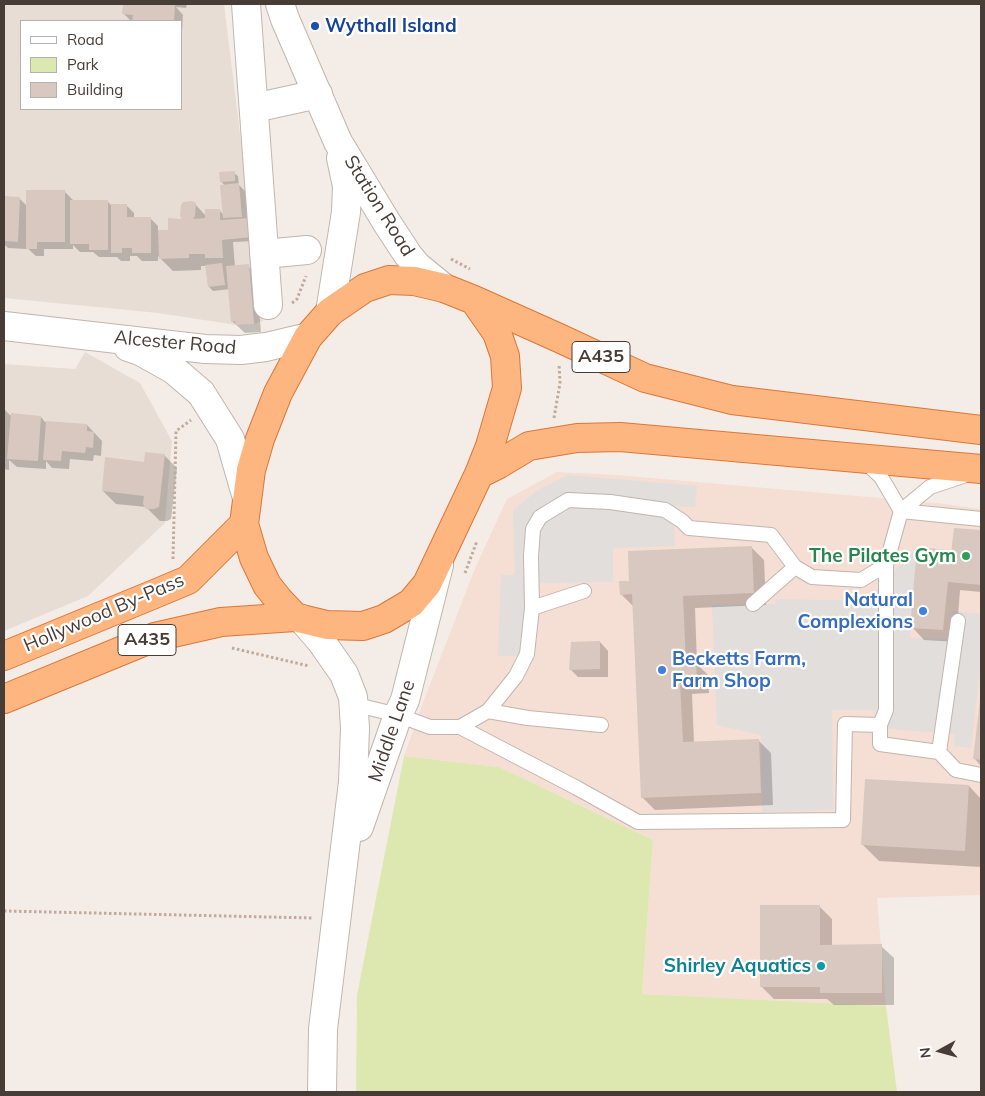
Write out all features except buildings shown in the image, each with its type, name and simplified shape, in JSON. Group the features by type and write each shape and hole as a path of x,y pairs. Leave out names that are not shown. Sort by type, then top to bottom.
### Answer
{"highway":[{"path":"389,280 414,281 444,288 474,300 497,333 505,356 507,388 480,474 441,558 427,584 411,603 384,619 363,626 327,625 299,618 278,600 267,585 254,558 246,511 252,470 260,439 278,393 308,337 330,312 365,288 389,280"},
{"name":"A435","path":"474,300 645,378 732,400 981,430"},
{"path":"480,474 529,446 577,438 620,438 981,469"},
{"name":"Hollywood By-Pass","path":"4,656 188,580 246,511"},
{"name":"A435","path":"4,698 155,637 221,622 299,618"}],"street":[{"path":"246,4 268,305"},
{"name":"Station Road","path":"280,4 338,142 408,255 417,266 444,288"},
{"path":"254,108 318,94"},
{"name":"Station Road","path":"330,312 346,212 347,186 338,142"},
{"path":"264,254 307,250"},
{"name":"Alcester Road","path":"4,326 206,349 241,350 266,347 308,337"},
{"name":"Alcester Road","path":"102,337 140,351 174,370 201,393 230,439 246,511"},
{"name":"Middle Lane","path":"337,911 358,830 405,700 441,558"},
{"name":"Middle Lane","path":"299,618 321,641 344,674 353,697 355,728 353,782 323,1029 322,1092"}],"lane":[{"path":"860,459 880,476 902,511"},
{"path":"981,469 930,487 902,511 886,565 886,710 880,725 880,744 939,752 956,770 981,775"},
{"path":"460,727 488,710 516,676 527,654 532,608 532,529 540,517 568,500 610,502 665,510 689,528 771,535 795,567 812,577 861,580 886,565"},
{"path":"902,511 981,519"},
{"path":"753,604 795,567"},
{"path":"532,608 584,591"},
{"path":"939,752 958,621"},
{"path":"353,704 398,715 430,727 460,727 638,822 843,820 845,724 880,725"},
{"path":"488,710 528,718 601,725"}],"path":[{"path":"550,442 560,383 559,338"},
{"path":"173,586 176,431 210,407"},
{"path":"463,577 477,541"},
{"path":"225,646 344,674"},
{"path":"4,911 337,911"}],"shaded area":[{"path":"4,4 224,4 263,321 254,324 236,325 158,313 4,298"},
{"path":"85,352 140,383 172,441 165,523 88,596 4,631 4,364 75,369"},
{"path":"557,472 617,475 937,503 981,509 981,895 877,898 886,1006 642,994 653,840 499,767 404,756 476,566 507,499"},
{"path":"568,475 697,486 695,507 673,506 675,546 613,548 613,582 525,583 522,656 498,656 501,575 515,575 513,510 538,490"},
{"path":"917,547 910,638 948,639 952,611 981,614 981,661 971,748 954,746 955,734 889,729 880,710 832,710 833,810 762,812 761,735 717,725 712,605 775,604 776,599 867,601"}],"green space":[{"path":"404,756 499,767 653,840 642,994 886,1006 897,1092 356,1092 357,995"}],"place":[{"name":"Wythall Island","path":"315,26"},
{"name":"The Pilates Gym","path":"966,556"},
{"name":"Natural Complexions","path":"923,611"},
{"name":"Becketts Farm, Farm Shop","path":"662,670"},
{"name":"Shirley Aquatics","path":"821,966"}]}
